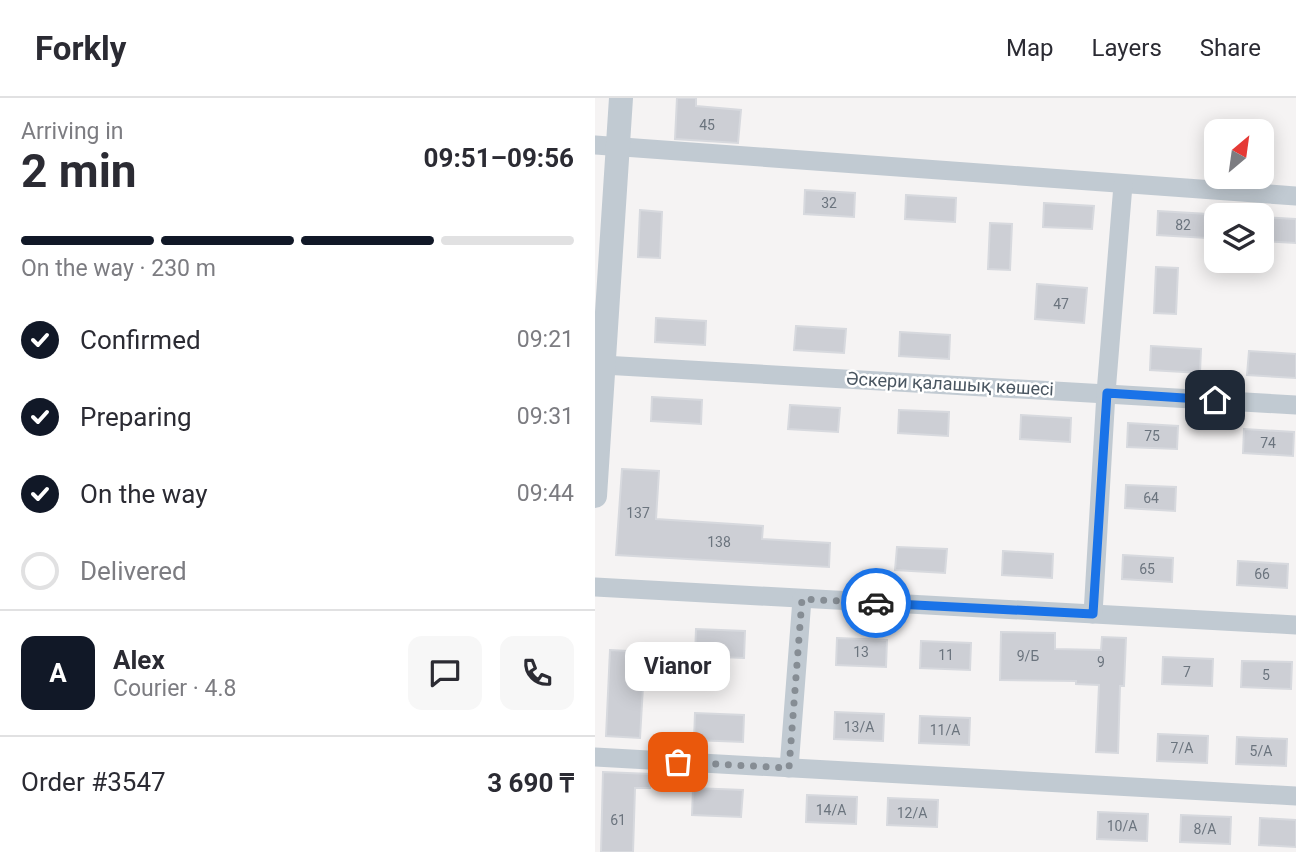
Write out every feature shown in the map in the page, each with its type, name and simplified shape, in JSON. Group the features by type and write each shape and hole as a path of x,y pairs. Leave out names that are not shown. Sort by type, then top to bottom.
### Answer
{"street":[{"path":"595,496 603,365 606,146 621,98"},
{"path":"606,146 1296,196"},
{"path":"1093,614 1123,185"},
{"name":"Әскери қалашық көшесі","path":"603,365 1296,405"},
{"path":"595,587 1296,625"},
{"path":"789,768 802,599"},
{"path":"595,757 1296,796"}],"building":[{"path":"677,98 696,98 696,106 741,110 738,143 675,139"},
{"path":"805,190 855,193 854,217 804,214"},
{"path":"906,195 956,198 955,222 905,219"},
{"path":"1044,203 1094,206 1092,229 1043,227"},
{"path":"640,210 662,212 660,258 638,257"},
{"path":"1158,211 1204,214 1204,238 1157,235"},
{"path":"1274,218 1296,219 1296,243 1274,242"},
{"path":"990,223 1012,224 1010,270 988,269"},
{"path":"1156,267 1178,268 1176,314 1154,313"},
{"path":"1037,284 1087,288 1084,323 1035,319"},
{"path":"656,318 706,321 705,345 655,342"},
{"path":"796,326 846,329 844,353 794,350"},
{"path":"900,332 950,335 949,359 899,356"},
{"path":"1151,346 1201,349 1200,373 1150,370"},
{"path":"1249,351 1296,354 1296,378 1247,375"},
{"path":"652,397 702,400 701,424 651,421"},
{"path":"790,405 840,408 838,432 788,429"},
{"path":"899,410 949,412 948,436 898,433"},
{"path":"1021,415 1071,418 1070,442 1020,439"},
{"path":"1128,423 1178,426 1177,449 1127,447"},
{"path":"1244,429 1294,432 1293,456 1243,453"},
{"path":"622,469 659,471 656,519 763,526 762,539 830,543 829,567 616,555"},
{"path":"1126,485 1176,487 1175,511 1125,508"},
{"path":"897,547 947,549 945,573 895,570"},
{"path":"1003,551 1053,554 1052,578 1002,575"},
{"path":"1123,555 1173,558 1172,582 1122,579"},
{"path":"1238,561 1288,564 1287,588 1237,585"},
{"path":"696,629 745,631 744,658 695,656"},
{"path":"1001,632 1055,633 1055,649 1101,650 1102,637 1126,638 1124,686 1120,686 1118,753 1096,752 1099,685 1076,684 1076,681 1000,680"},
{"path":"837,638 887,640 886,667 836,665"},
{"path":"921,641 971,643 970,670 920,668"},
{"path":"610,650 645,652 640,738 606,736"},
{"path":"1163,657 1213,659 1212,686 1162,684"},
{"path":"1242,661 1292,662 1291,689 1241,687"},
{"path":"835,712 884,714 883,741 834,739"},
{"path":"695,713 744,715 743,742 694,740"},
{"path":"920,716 970,718 969,745 919,743"},
{"path":"1158,734 1208,736 1207,763 1157,761"},
{"path":"1237,737 1287,739 1286,766 1236,764"},
{"path":"603,772 651,774 650,788 635,788 633,852 601,852"},
{"path":"693,788 743,790 741,817 692,815"},
{"path":"807,795 857,797 856,824 806,822"},
{"path":"888,798 938,800 937,827 887,825"},
{"path":"1098,812 1148,814 1147,841 1097,839"},
{"path":"1181,815 1231,817 1230,844 1180,842"},
{"path":"1260,818 1296,820 1296,847 1259,845"}],"way so far":[{"path":"678,762 789,768 802,599 876,603"}],"place":[{"name":"Vianor","path":"678,762"}],"route":[{"path":"876,603 1093,614 1107,393 1215,400"}]}
